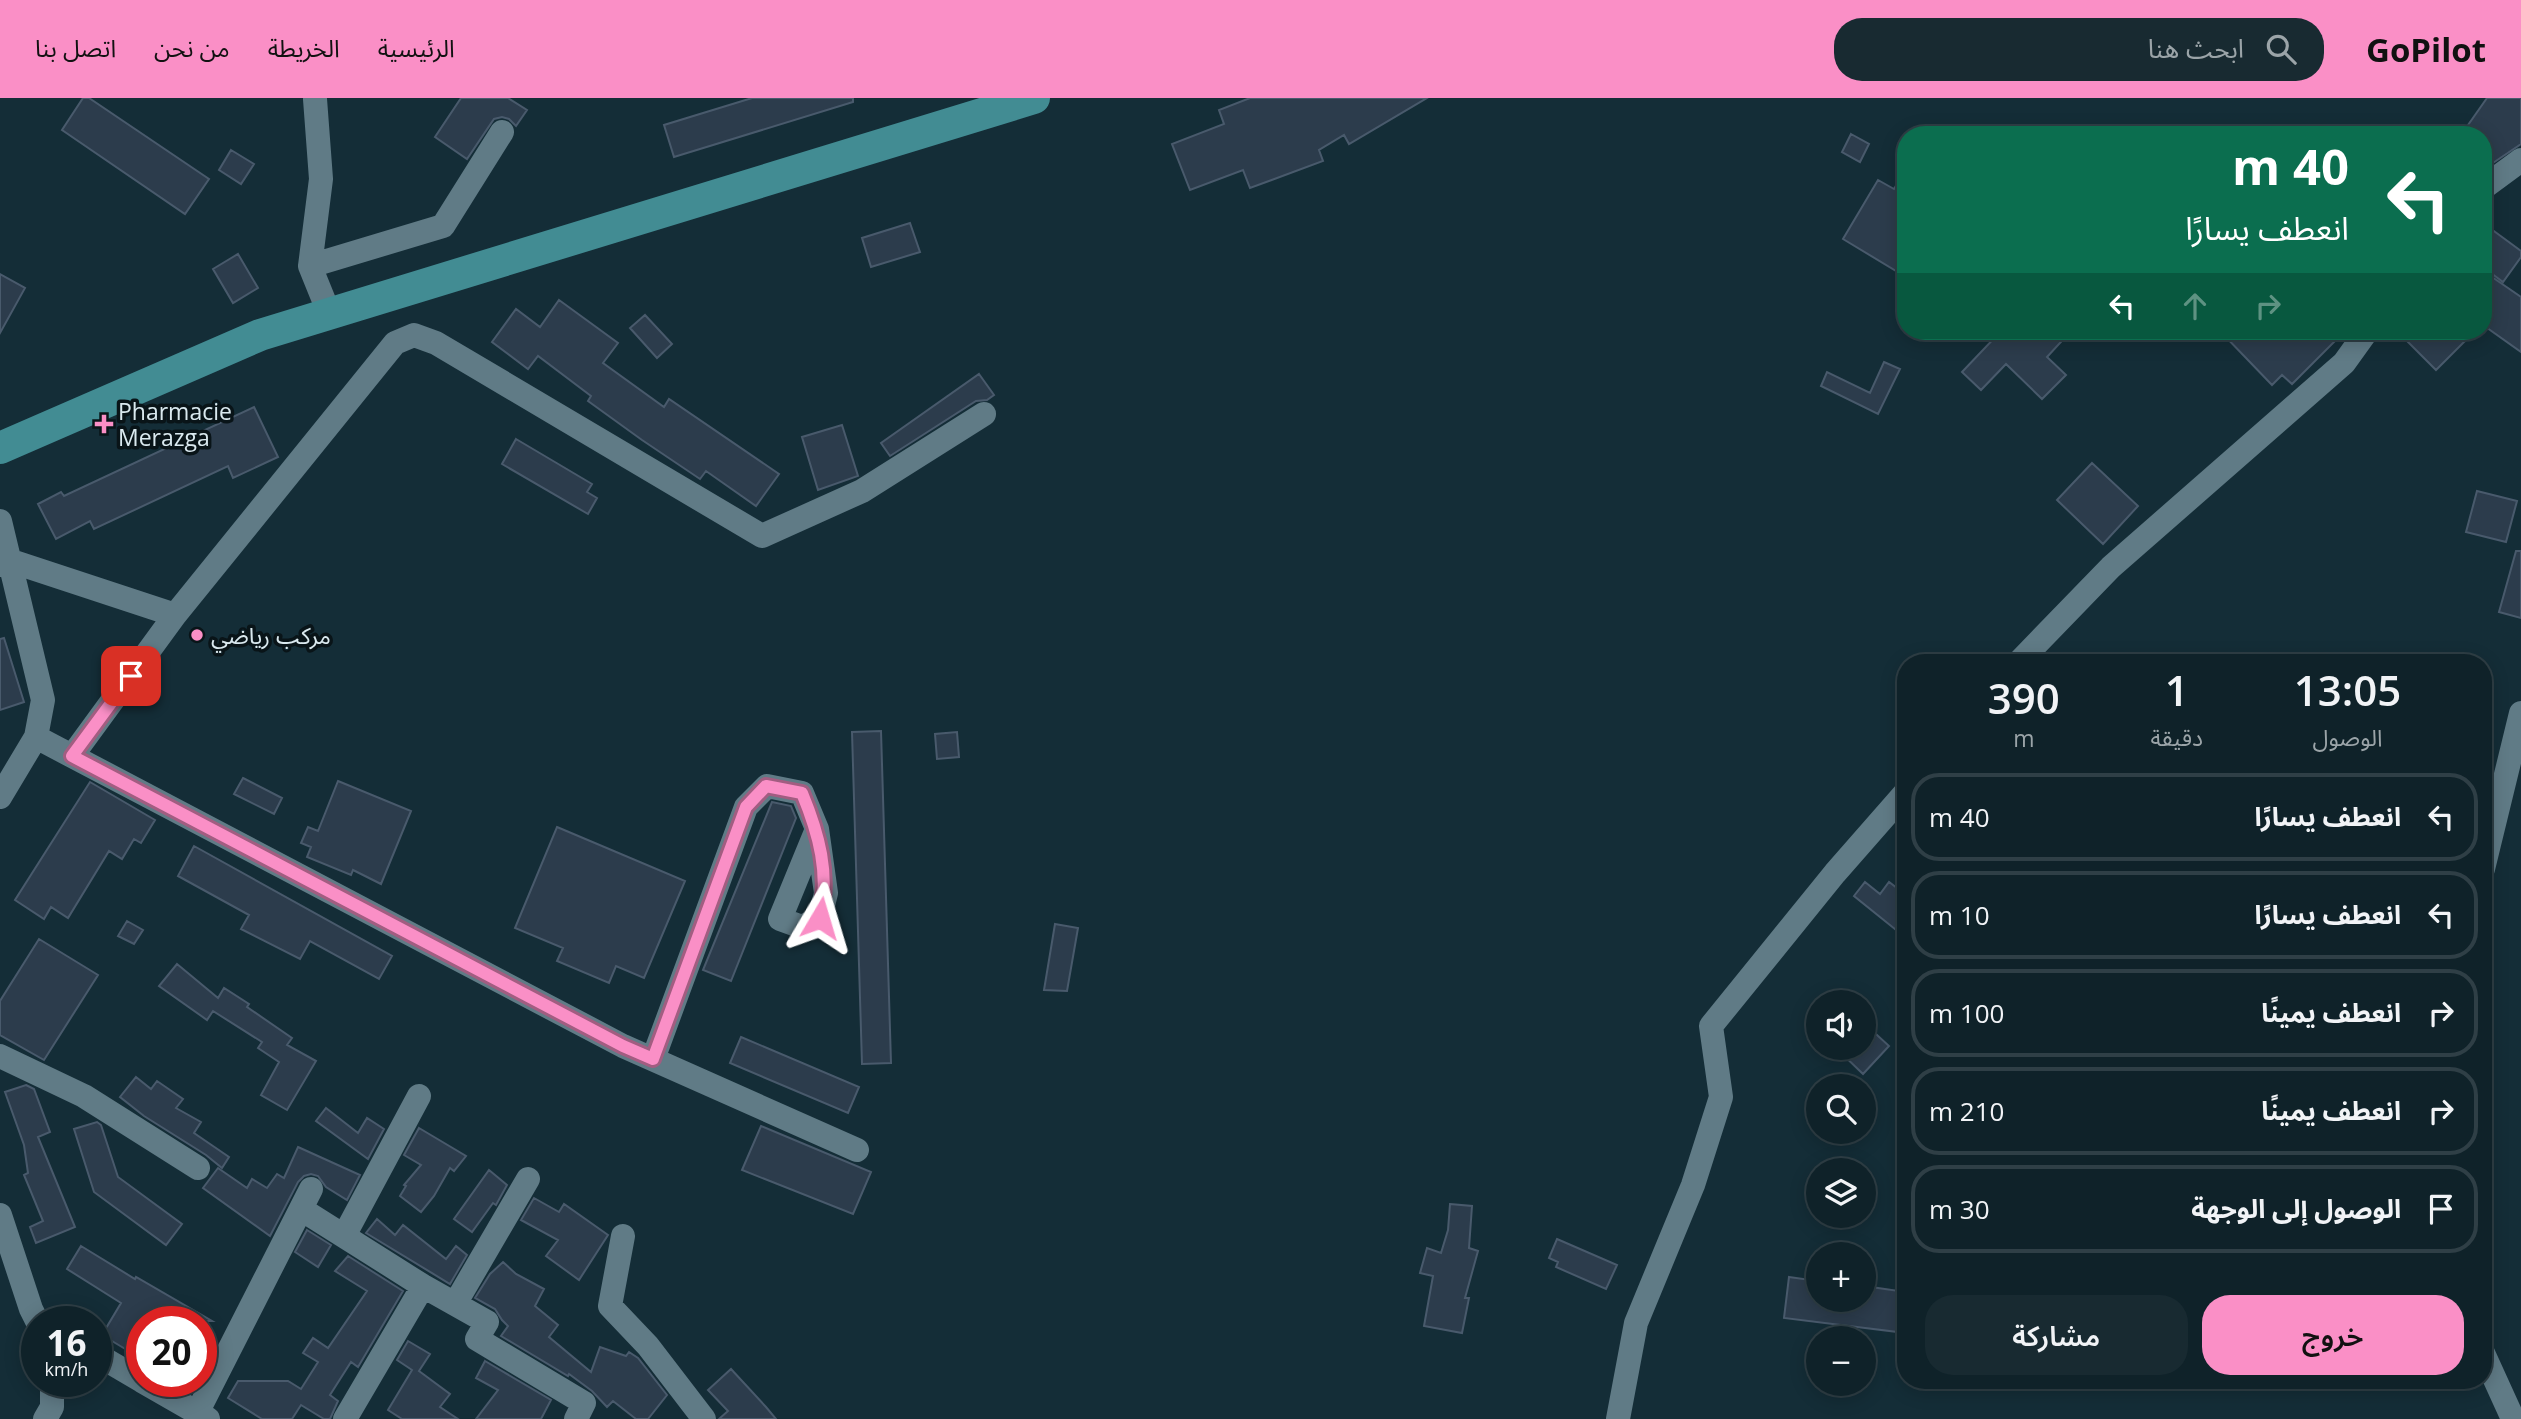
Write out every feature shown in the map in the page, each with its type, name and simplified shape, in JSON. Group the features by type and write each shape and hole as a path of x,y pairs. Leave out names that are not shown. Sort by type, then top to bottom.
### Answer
{"main road":[{"path":"0,448 260,335 1034,98"}],"street":[{"path":"314,99 321,179 310,266 329,313"},
{"path":"310,266 443,226 502,132"},
{"path":"2492,181 2521,160"},
{"path":"72,756 175,615 395,343 414,335 436,343 762,536 862,491 984,414"},
{"path":"2027,654 2111,567 2344,363 2361,340"},
{"path":"0,521 6,563 43,700 36,737 0,797"},
{"path":"6,563 175,615"},
{"path":"2492,832 2521,713"},
{"path":"36,737 623,1046 857,1150"},
{"path":"653,1059 746,807 766,786 802,793 817,829"},
{"path":"1619,1419 1636,1323 1693,1185 1721,1097 1711,1026 1835,873 1897,802"},
{"path":"0,1056 84,1096 198,1168"},
{"path":"344,1236 419,1096"},
{"path":"455,1304 528,1179"},
{"path":"169,1397 202,1416 306,1199 344,1236 423,1286 487,1322 477,1339 584,1403 576,1419"},
{"path":"0,1215 4,1243 29,1306"},
{"path":"623,1236 610,1306 648,1346 700,1417"},
{"path":"345,1419 423,1286"},
{"path":"2492,1373 2513,1419"},
{"path":"45,1419 52,1407 52,1397"}],"building":[{"path":"83,98 89,98 209,179 185,214 62,130"},
{"path":"461,98 508,98 527,110 516,126 509,119 494,119 467,159 435,137"},
{"path":"752,98 853,98 853,102 674,157 664,125"},
{"path":"1250,98 1427,98 1349,144 1344,135 1319,150 1323,161 1250,188 1243,170 1190,190 1172,144 1224,124 1219,110"},
{"path":"2487,98 2521,98 2521,144 2492,164 2492,126 2467,126"},
{"path":"1851,134 1869,144 1860,162 1842,152"},
{"path":"231,150 254,164 241,184 219,170"},
{"path":"1878,180 1894,189 1897,184 1897,272 1843,239"},
{"path":"910,223 920,252 871,267 862,238"},
{"path":"2492,230 2521,251 2521,257 2503,282 2492,274"},
{"path":"238,254 258,288 233,303 213,269"},
{"path":"0,274 25,288 0,333"},
{"path":"2492,277 2521,297 2521,352 2492,331"},
{"path":"559,300 618,343 603,363 664,407 669,399 779,474 756,506 706,471 700,479 642,440 588,401 591,396 538,356 528,369 492,342 516,309 540,327"},
{"path":"645,315 672,344 657,358 630,328"},
{"path":"1992,340 2063,340 2047,357 2066,375 2042,399 2006,364 1981,390 1962,372"},
{"path":"2229,340 2334,342 2292,384 2282,375 2272,385"},
{"path":"2406,340 2466,340 2436,370"},
{"path":"1884,362 1900,369 1878,414 1821,386 1827,372 1870,393"},
{"path":"979,374 994,395 987,400 976,401 890,456 881,443"},
{"path":"254,407 278,457 233,478 228,466 94,529 90,521 56,539 38,504 61,492 64,496"},
{"path":"842,425 858,476 818,490 802,437"},
{"path":"516,439 592,484 587,492 597,498 588,514 502,464"},
{"path":"2092,463 2138,506 2103,544 2057,500"},
{"path":"2477,491 2517,501 2506,542 2466,532"},
{"path":"2516,551 2521,551 2521,618 2499,612"},
{"path":"4,638 24,702 0,710 0,639"},
{"path":"881,731 891,1063 862,1064 852,732"},
{"path":"957,732 959,757 937,759 935,734"},
{"path":"243,778 282,798 274,814 234,794"},
{"path":"338,781 411,811 381,884 353,870 351,875 307,857 311,847 301,843 308,827 318,831"},
{"path":"90,782 155,820 141,843 134,839 122,859 109,851 68,918 51,907 44,919 15,900"},
{"path":"772,802 791,806 796,818 731,981 703,970"},
{"path":"557,827 685,881 644,978 616,966 609,983 557,961 563,948 515,928"},
{"path":"194,846 392,956 379,979 310,941 300,959 241,929 249,915 178,876"},
{"path":"1865,882 1880,894 1889,882 1897,888 1897,931 1854,896"},
{"path":"127,921 143,930 134,944 118,936"},
{"path":"1055,924 1078,928 1067,991 1044,990"},
{"path":"39,939 98,975 44,1060 0,1035 0,1001"},
{"path":"177,964 218,998 224,988 249,1004 247,1007 292,1038 287,1045 316,1061 287,1110 261,1095 279,1062 258,1048 262,1042 213,1011 207,1020 159,986"},
{"path":"1876,1034 1889,1046 1876,1060"},
{"path":"741,1037 859,1087 848,1113 730,1063"},
{"path":"1848,1060 1876,1060 1863,1074"},
{"path":"136,1077 151,1089 157,1081 183,1099 176,1108 201,1122 194,1133 229,1157 222,1168 120,1097"},
{"path":"26,1085 34,1089 50,1132 38,1137 75,1227 36,1243 30,1227 43,1221 24,1175 28,1173 24,1145 5,1092"},
{"path":"326,1108 358,1133 367,1118 384,1129 368,1159 316,1121"},
{"path":"97,1122 101,1125 118,1177 182,1224 166,1245 94,1192 74,1129"},
{"path":"761,1126 871,1172 853,1214 742,1170"},
{"path":"419,1128 466,1156 454,1171 450,1168 421,1212 400,1196 406,1186 404,1185 421,1165 404,1155"},
{"path":"298,1147 360,1175 347,1200 326,1187 318,1176 304,1176 298,1182 270,1236 203,1188 218,1168 247,1188 252,1179 267,1188 277,1174 284,1178"},
{"path":"489,1170 507,1185 496,1205 493,1203 472,1232 454,1219"},
{"path":"534,1198 559,1212 564,1204 608,1235 579,1280 546,1256 558,1240 521,1220"},
{"path":"1450,1204 1472,1206 1469,1248 1478,1251 1465,1298 1469,1298 1462,1333 1424,1326 1433,1276 1420,1273 1427,1248 1441,1253 1448,1230"},
{"path":"377,1219 395,1235 403,1225 446,1259 456,1246 467,1255 450,1284 366,1233"},
{"path":"307,1230 331,1245 318,1267 295,1252"},
{"path":"1557,1239 1617,1265 1606,1289 1556,1267 1558,1262 1549,1258"},
{"path":"81,1246 186,1306 126,1306 126,1349 112,1341 112,1318 121,1303 67,1269"},
{"path":"348,1256 403,1291 358,1367 351,1362 330,1395 338,1401 330,1419 324,1419 301,1405 292,1419 262,1419 228,1398 238,1381 288,1381 301,1389 318,1362 303,1353 313,1338 328,1348 367,1291 335,1271"},
{"path":"503,1262 516,1274 544,1289 535,1306 558,1325 549,1337 591,1372 600,1347 626,1356 629,1352 638,1358 667,1395 648,1419 636,1419 613,1401 607,1407 592,1391 569,1374 568,1376 501,1336 508,1326 495,1309 475,1298 490,1274"},
{"path":"1789,1277 1806,1279 1806,1312 1876,1312 1876,1288 1897,1291 1897,1332 1876,1329 1876,1326 1849,1326 1784,1318"},
{"path":"408,1341 430,1354 419,1371 450,1394 440,1407 458,1419 402,1419 388,1410 412,1370 397,1360"},
{"path":"485,1361 551,1400 541,1419 476,1419 498,1390 476,1378"},
{"path":"731,1369 776,1419 719,1419 728,1411 708,1390"}],"place":[{"name":"Pharmacie Merazga","path":"104,424"},
{"name":"مركب رياضي","path":"197,635"}],"route":[{"path":"131,676 72,756 623,1046 653,1059 746,807 766,786 802,793 817,829 826,893 820,918"}]}
